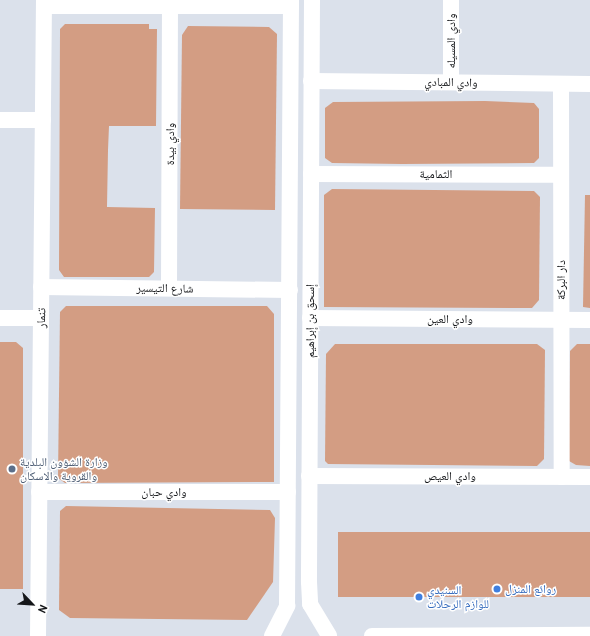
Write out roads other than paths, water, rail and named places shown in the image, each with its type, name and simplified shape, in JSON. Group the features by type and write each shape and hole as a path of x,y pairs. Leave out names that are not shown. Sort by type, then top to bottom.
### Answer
{"street":[{"name":"إسحق بن إبراهيم","path":"312,0 309,582 310,604 329,636"},
{"name":"وادي المسيله","path":"451,0 451,82"},
{"path":"44,3 291,3"},
{"name":"تنمار","path":"38,636 44,3"},
{"name":"وادي بيدة","path":"169,288 170,3"},
{"name":"إسحق بن إبراهيم","path":"272,636 287,606 288,584 291,3"},
{"name":"وادي المبادي","path":"311,81 590,84"},
{"name":"دار البركة","path":"561,84 562,477"},
{"path":"0,120 43,120"},
{"name":"الثمامية","path":"311,174 561,175"},
{"name":"شارع التيسير","path":"41,287 290,290"},
{"path":"0,318 41,318"},
{"name":"وادي العين","path":"310,318 590,320"},
{"name":"وادي العيص","path":"309,476 590,477"},
{"name":"وادي حبان","path":"39,492 288,492"},
{"path":"288,584 293,596 300,599 305,596 309,582"},
{"path":"372,636 588,636"}],"place":[{"name":"وزارة الشؤون البلدية والقروية والاسكان","path":"12,469"},
{"name":"روائع المنزل","path":"497,589"},
{"name":"السنيدي للوازم الرحلات","path":"419,597"}]}
